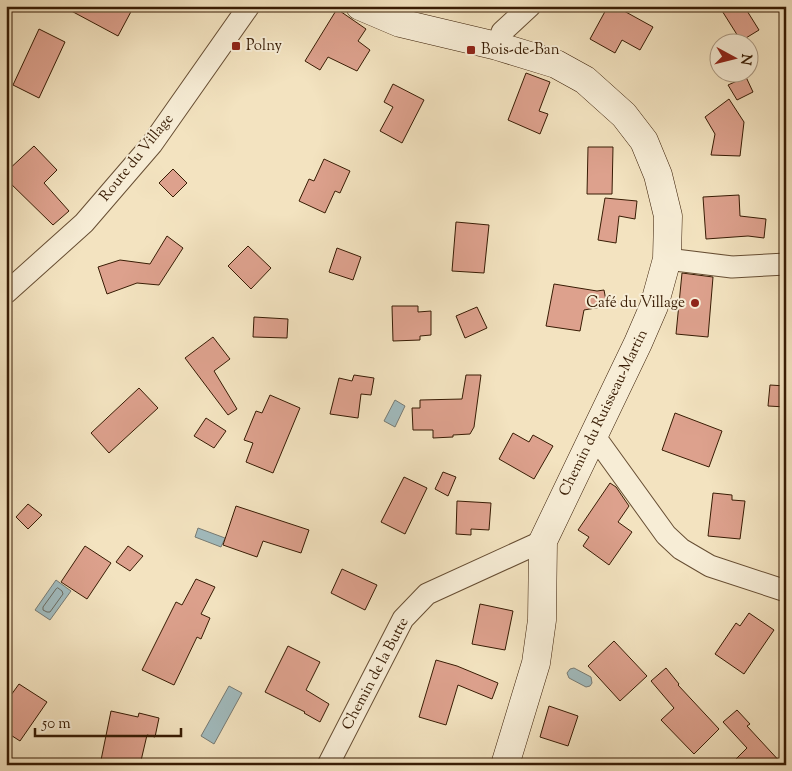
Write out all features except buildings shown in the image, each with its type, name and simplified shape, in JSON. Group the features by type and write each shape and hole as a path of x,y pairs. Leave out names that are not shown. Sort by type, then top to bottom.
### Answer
{"street":[{"name":"Route du Village","path":"6,293 84,223 152,144 249,6"},
{"name":"Chemin du Ruisseau-Martin","path":"360,6 400,23 496,46 556,64 585,80 624,115 644,141 658,175 668,216 667,259 654,306 543,541 542,620 536,663 505,765"},
{"path":"496,46 502,32 530,6"},
{"path":"667,259 732,267 786,264"},
{"path":"593,434 666,535 681,549 710,566 786,591"},
{"name":"Chemin de la Butte","path":"328,765 403,619 427,594 543,541"}],"water":[{"path":"395,400 405,406 395,427 384,421"},
{"path":"198,528 225,538 221,547 195,537"},
{"path":"56,580 71,591 50,620 35,610"},
{"path":"574,668 591,677 592,683 590,686 586,687 569,678 567,673 570,669"},
{"path":"229,686 242,693 214,744 201,736"}],"place":[{"name":"Polny","path":"236,46"},
{"name":"Bois-de-Ban","path":"471,50"},
{"name":"Café du Village","path":"695,303"}]}
